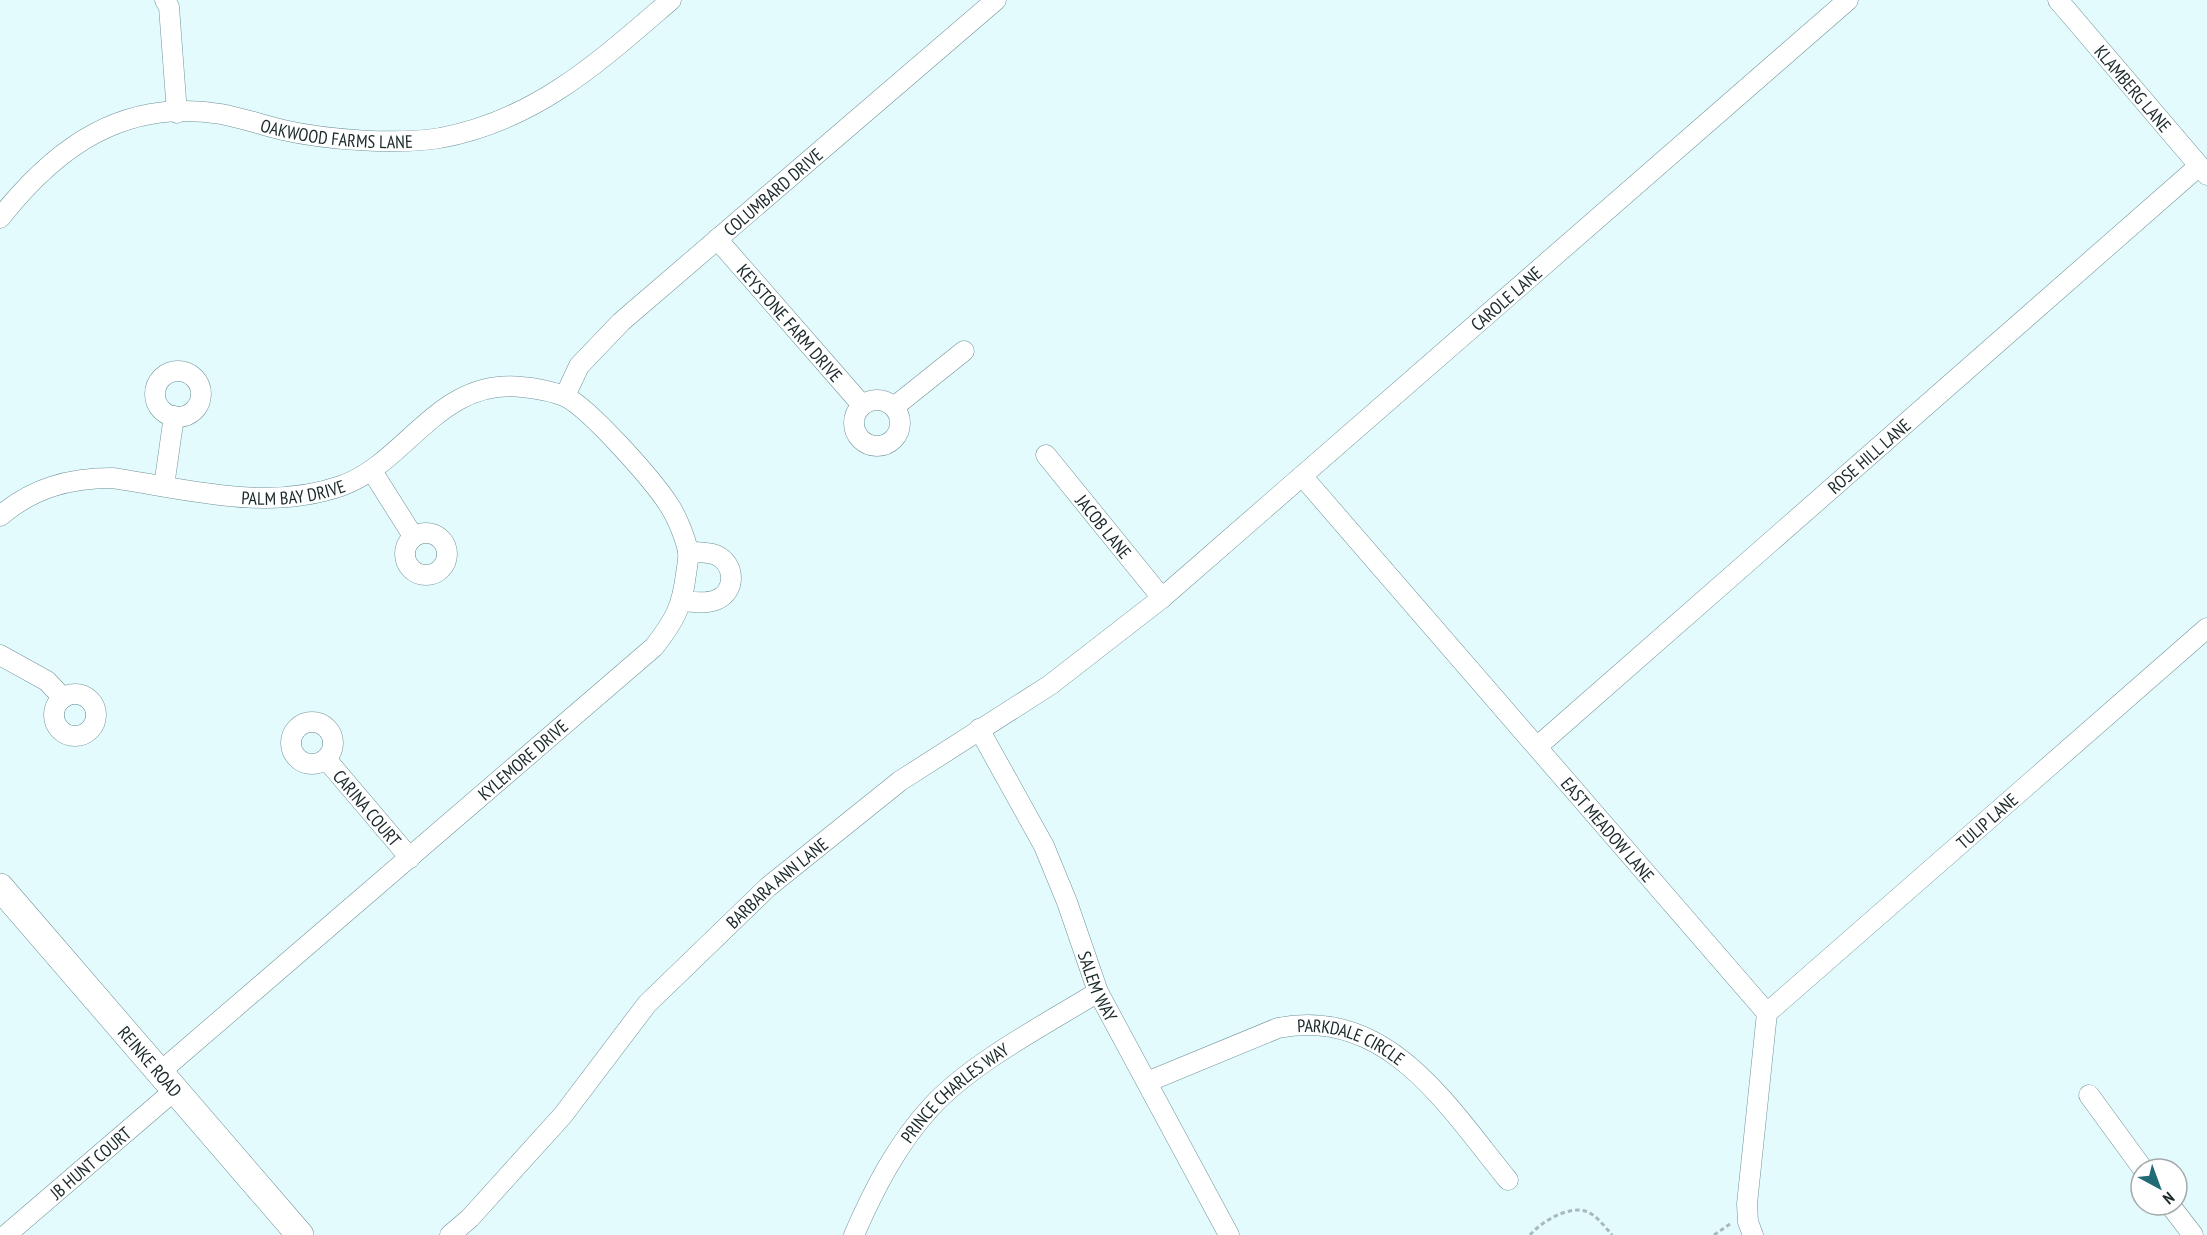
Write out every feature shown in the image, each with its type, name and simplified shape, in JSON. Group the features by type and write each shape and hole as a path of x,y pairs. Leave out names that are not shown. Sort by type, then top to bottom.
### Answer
{"street":[{"path":"165,0 169,7 177,113"},
{"name":"COLUMBARD DRIVE","path":"565,396 579,366 598,344 996,0"},
{"name":"CAROLE LANE","path":"1162,598 1304,477 1848,0"},
{"name":"KLAMBERG LANE","path":"2058,0 2203,171"},
{"name":"OAKWOOD FARMS LANE","path":"0,218 26,186 47,166 94,133 131,116 177,113 220,114 284,130 394,143 441,138 483,126 541,101 580,77 666,2"},
{"name":"ROSE HILL LANE","path":"1538,746 2203,171"},
{"name":"KEYSTONE FARM DRIVE","path":"717,239 862,405"},
{"path":"894,407 964,351"},
{"name":"PALM BAY DRIVE","path":"0,516 41,490 64,482 112,478 269,500 321,492 372,471 424,423 445,407 468,395 494,388 522,387 565,396"},
{"name":"KYLEMORE DRIVE","path":"167,1081 410,858 654,647 674,622 683,602 688,552 671,507 657,488 592,418 565,396"},
{"path":"874,400 888,402 894,407 900,421 897,436 891,442 876,447 861,441 854,427 854,419 862,405 874,400"},
{"path":"164,486 174,416"},
{"name":"JACOB LANE","path":"1046,454 1162,598"},
{"path":"372,471 413,536"},
{"name":"EAST MEADOW LANE","path":"1304,477 1767,1013"},
{"path":"683,602 718,600 728,591 731,583 729,566 718,556 688,552"},
{"name":"BARBARA ANN LANE","path":"450,1235 470,1218 562,1115 647,1004 768,887 900,781 1050,685 1162,598"},
{"name":"TULIP LANE","path":"1767,1013 2207,628"},
{"path":"0,655 47,681 63,698"},
{"name":"SALEM WAY","path":"979,729 1044,846 1067,902 1098,992 1229,1235"},
{"name":"CARINA COURT","path":"326,759 410,858"},
{"name":"REINKE ROAD","path":"0,887 300,1235"},
{"name":"PRINCE CHARLES WAY","path":"854,1235 877,1183 900,1147 932,1107 975,1071 1098,992"},
{"path":"1753,1235 1748,1222 1747,1204 1767,1013"},
{"name":"PARKDALE CIRCLE","path":"1147,1082 1278,1028 1298,1024 1341,1029 1379,1044 1398,1055 1431,1086 1508,1180"},
{"name":"JB HUNT COURT","path":"6,1235 167,1081"},
{"path":"2089,1095 2134,1157"},
{"path":"2179,1217 2193,1235"}],"path":[{"path":"1530,1235 1539,1224 1576,1210 1588,1212 1612,1235"}]}
